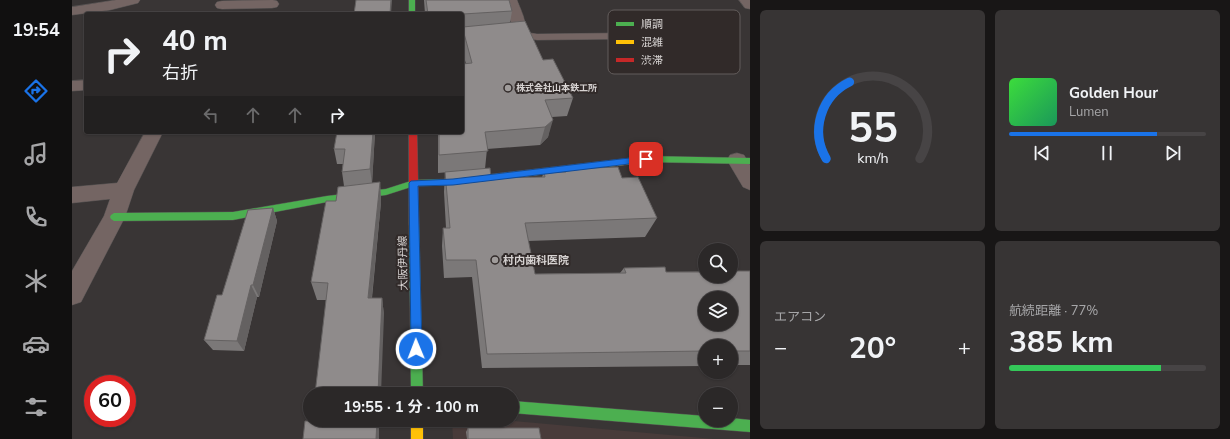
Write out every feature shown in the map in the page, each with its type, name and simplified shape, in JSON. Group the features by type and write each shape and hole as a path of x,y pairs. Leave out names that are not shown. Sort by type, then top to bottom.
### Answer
{"street":[{"path":"72,11 110,6 133,0"},
{"path":"412,0 412,12"},
{"path":"464,38 517,34 518,22 510,0"},
{"path":"746,0 750,5"},
{"path":"222,6 272,4"},
{"path":"72,86 84,85"},
{"path":"72,294 114,217 124,190 153,134"},
{"name":"大阪伊丹線","path":"413,134 417,387"},
{"path":"114,217 233,216 327,199 386,192 414,183 453,182 646,159 744,160 750,182"},
{"path":"72,195 124,190"},
{"path":"519,408 750,426"},
{"path":"417,427 417,439"}],"lane":[{"path":"517,34 537,37 608,36"}],"shaded area":[{"path":"519,422 714,439 453,439 452,427 519,427"}],"building":[{"path":"356,0 391,0 390,12 354,12"},
{"path":"426,0 509,0 512,11 464,14 464,12 428,12"},
{"path":"525,21 543,60 553,59 573,98 545,100 553,120 545,127 485,132 488,151 439,155 439,134 464,134 464,64 472,63 464,33 464,27"},
{"path":"337,134 373,134 370,169 342,172 345,149 334,149"},
{"path":"618,167 622,178 638,177 657,218 525,223 535,274 626,273 624,268 665,267 666,272 698,272 698,283 738,283 738,271 750,271 750,351 738,351 738,339 698,339 698,351 487,354 476,260 446,260 443,228 450,228 445,172 490,168 491,178 545,177 544,172 566,172 565,169"},
{"path":"380,182 368,298 382,298 378,387 316,387 328,283 311,282 326,201 336,201 338,187"},
{"path":"273,208 237,341 204,340 217,295 222,295 248,210"},
{"path":"304,427 377,427 376,439 303,439"},
{"path":"468,428 539,428 541,439 468,439"}],"traffic: fast":[{"path":"412,0 412,12"},
{"path":"633,161 646,159 750,161"},
{"path":"114,217 233,216 327,199 386,192 414,183 453,182 486,178"},
{"path":"414,225 417,387"},
{"path":"519,408 750,426"}],"traffic: slow":[{"path":"486,178 633,161"},
{"path":"417,427 417,439"}],"traffic: jam":[{"path":"413,134 414,225"}],"place":[{"name":"株式会社山本鉄工所","path":"508,88"},
{"name":"村内歯科医院","path":"495,260"}],"route":[{"path":"416,349 414,183 453,182 646,159"}]}
